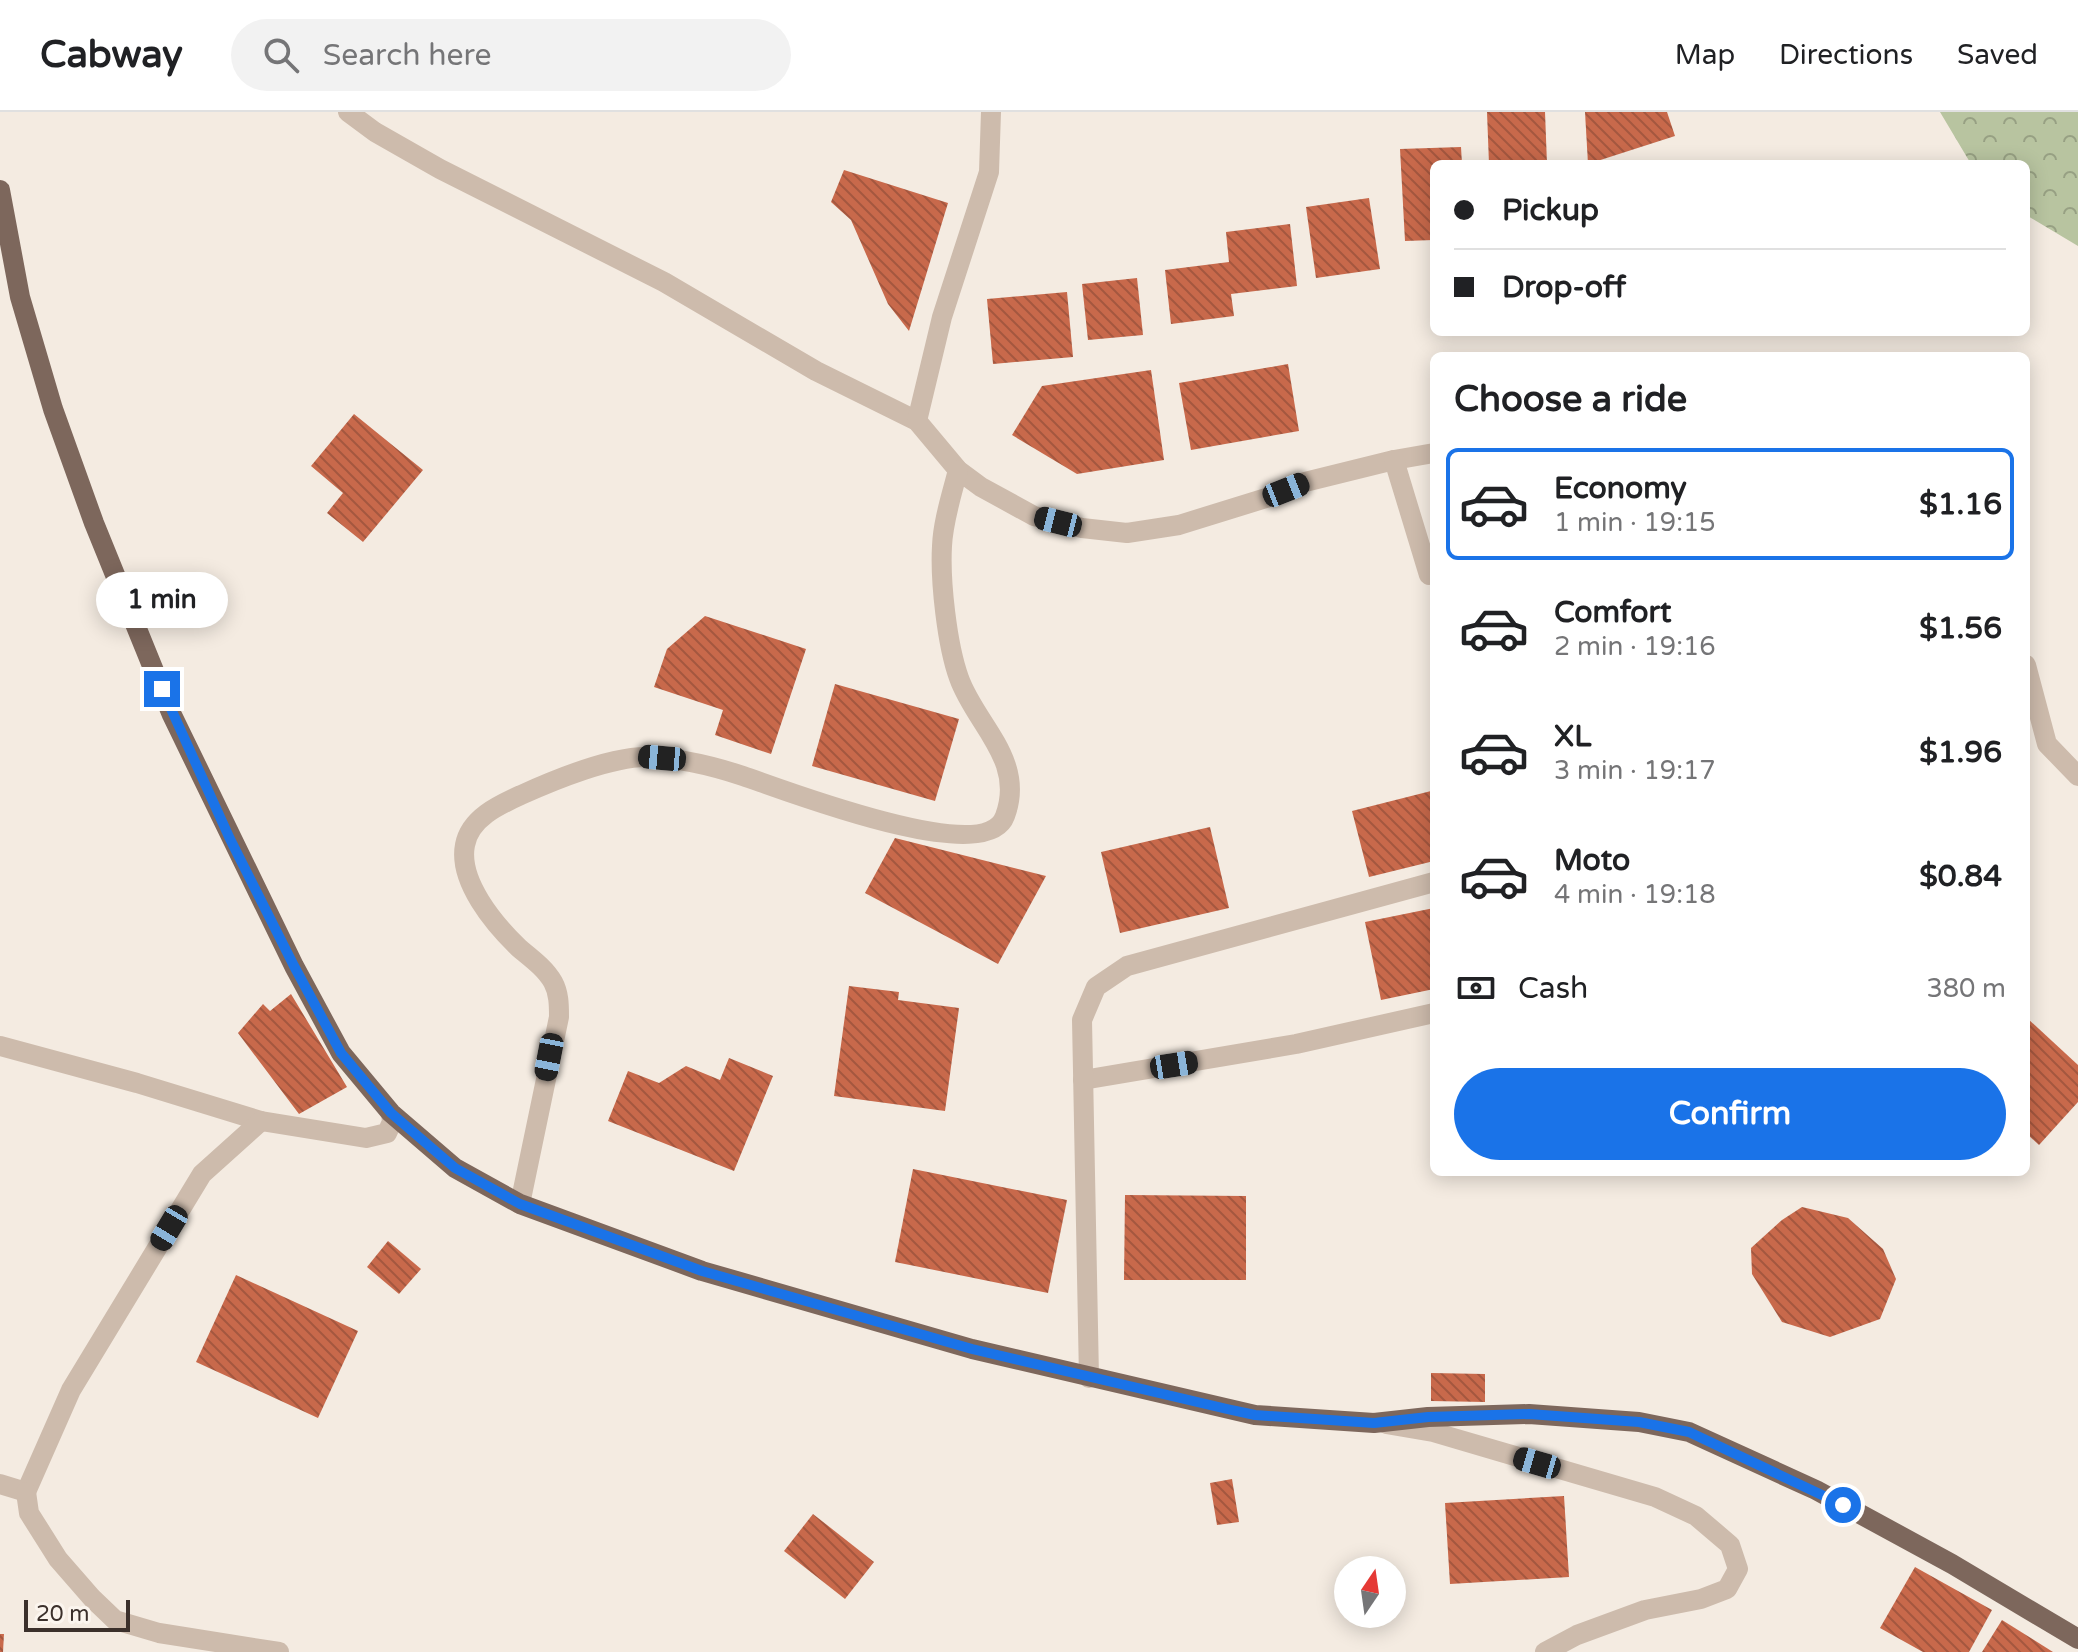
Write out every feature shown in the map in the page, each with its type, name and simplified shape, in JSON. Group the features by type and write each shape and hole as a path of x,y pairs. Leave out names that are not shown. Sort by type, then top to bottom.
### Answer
{"main road":[{"path":"0,190 20,297 53,409 94,523 172,715 294,966 341,1053 391,1113 455,1168 520,1204 702,1271 972,1349 1255,1415 1374,1423 1428,1417 1529,1414 1639,1422 1689,1432 1816,1490 1952,1564 2078,1639"}],"street":[{"path":"348,112 375,132 440,169 664,282 816,371 917,421 958,470 981,487 1034,516 1082,528 1127,533 1179,525 1266,498 1305,482 1430,454"},
{"path":"917,421 942,317 989,172 991,112"},
{"path":"1394,460 1429,575"},
{"path":"520,1204 559,1017 559,1000 554,983 505,934 472,885 464,866 465,843 473,827 485,814 530,791 586,770 645,757 678,760 741,775 819,804 924,830 969,835 993,830 1005,818 1009,775 999,748 959,679 945,607 942,546 958,470"},
{"path":"2030,680 2047,744 2078,776"},
{"path":"1089,1378 1082,1020 1096,987 1127,966 1430,883"},
{"path":"1083,1080 1296,1044 1430,1014"},
{"path":"0,1046 261,1121 366,1138 387,1133 392,1122 391,1113"},
{"path":"261,1121 202,1174 71,1390 26,1492 29,1513 58,1559 115,1620 159,1633 279,1652"},
{"path":"1374,1423 1433,1432 1655,1497 1696,1516 1730,1545 1738,1569 1727,1589 1701,1599 1645,1610 1577,1635 1545,1652"},
{"path":"0,1484 26,1492"}],"green space":[{"path":"1940,112 2078,112 2078,246 2030,217 2030,160 1969,160"}],"building":[{"path":"1487,112 1545,112 1547,160 1489,160"},
{"path":"1585,112 1667,112 1675,136 1600,160 1588,160"},
{"path":"1461,147 1462,160 1430,160 1430,240 1405,241 1400,149"},
{"path":"844,170 948,203 909,331 888,304 851,220 831,202"},
{"path":"1369,198 1380,269 1316,278 1306,207"},
{"path":"1290,224 1297,286 1231,294 1234,316 1171,324 1165,270 1229,262 1226,232"},
{"path":"1137,278 1143,335 1088,340 1082,284"},
{"path":"1067,292 1073,357 993,364 987,299"},
{"path":"1288,364 1299,431 1191,450 1179,383"},
{"path":"1151,370 1164,460 1077,474 1012,435 1042,386"},
{"path":"354,414 423,470 363,542 327,513 343,493 311,466"},
{"path":"705,616 806,649 771,754 715,735 723,710 654,687 667,649"},
{"path":"835,684 959,719 935,801 812,766"},
{"path":"1430,791 1430,862 1369,877 1352,811"},
{"path":"1210,827 1229,908 1120,933 1101,852"},
{"path":"895,838 1046,876 998,964 865,893"},
{"path":"1430,909 1430,990 1381,1000 1365,922"},
{"path":"849,986 899,992 898,1000 959,1008 945,1111 834,1096"},
{"path":"291,994 347,1087 299,1114 238,1033 263,1004 270,1011"},
{"path":"2030,1021 2078,1065 2078,1102 2039,1145 2030,1137"},
{"path":"729,1058 773,1076 734,1171 608,1121 628,1071 659,1083 686,1066 720,1080"},
{"path":"913,1169 1067,1200 1048,1293 895,1262"},
{"path":"1125,1195 1246,1196 1246,1280 1124,1280"},
{"path":"1802,1207 1848,1218 1883,1249 1896,1279 1880,1319 1830,1337 1782,1322 1752,1274 1751,1248"},
{"path":"388,1241 421,1269 399,1294 367,1267"},
{"path":"236,1275 358,1331 318,1418 196,1362"},
{"path":"1431,1373 1485,1374 1485,1402 1431,1401"},
{"path":"1232,1479 1239,1522 1217,1525 1210,1483"},
{"path":"1564,1496 1569,1577 1450,1584 1445,1503"},
{"path":"813,1514 874,1562 845,1599 784,1551"},
{"path":"1915,1567 1992,1610 1969,1652 1923,1652 1880,1628"},
{"path":"2002,1620 2053,1652 1982,1652"},
{"path":"0,1634 4,1634 3,1652 0,1652"}],"route":[{"path":"162,689 230,839 341,1053 391,1113 455,1168 520,1204 702,1271 972,1349 1089,1378 1255,1415 1374,1423 1428,1417 1529,1414 1639,1422 1689,1432 1733,1450 1843,1505"}]}
